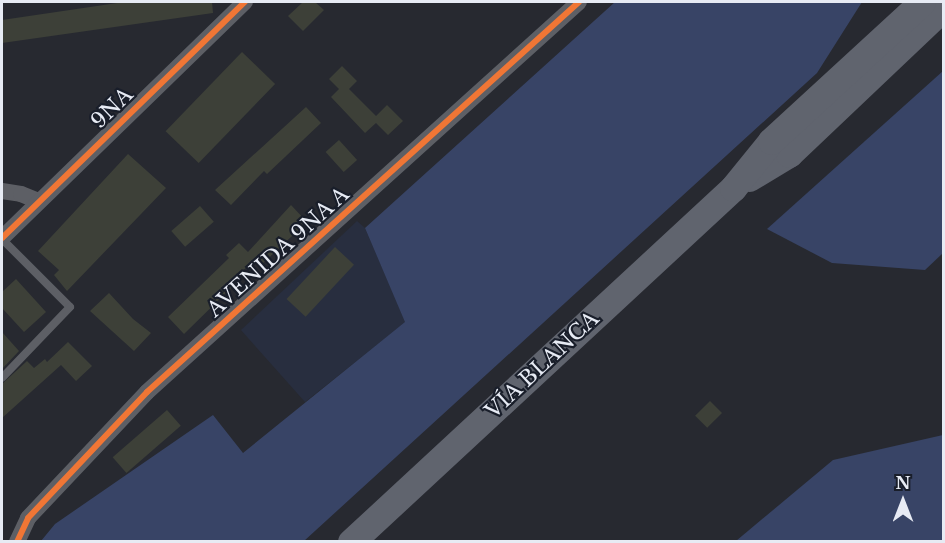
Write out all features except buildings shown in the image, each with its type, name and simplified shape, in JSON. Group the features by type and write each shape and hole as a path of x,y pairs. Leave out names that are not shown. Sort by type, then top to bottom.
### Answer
{"highway":[{"path":"841,78 897,2"},
{"name":"VÍA BLANCA","path":"351,542 733,188 771,141 922,2"},
{"name":"VÍA BLANCA","path":"733,188 789,154 944,7"},
{"path":"891,59 944,27"}],"street":[{"name":"9NA","path":"2,239 38,201 245,2"},
{"name":"AVENIDA 9NA A","path":"17,542 28,518 147,392 579,2"},
{"path":"2,191 21,194 38,201"}],"lane":[{"path":"2,239 70,307 2,378"}],"shaded area":[{"path":"615,2 862,2 817,73 304,541 41,541 55,524 213,415 243,453 405,322 365,228"},
{"path":"943,71 943,253 925,270 832,263 767,229"},
{"path":"357,221 365,228 406,322 305,402 241,330"},
{"path":"943,435 943,541 736,541 833,460"}],"cycle path":[{"path":"2,238 245,2"},
{"path":"17,542 28,518 147,392 579,2"}]}
